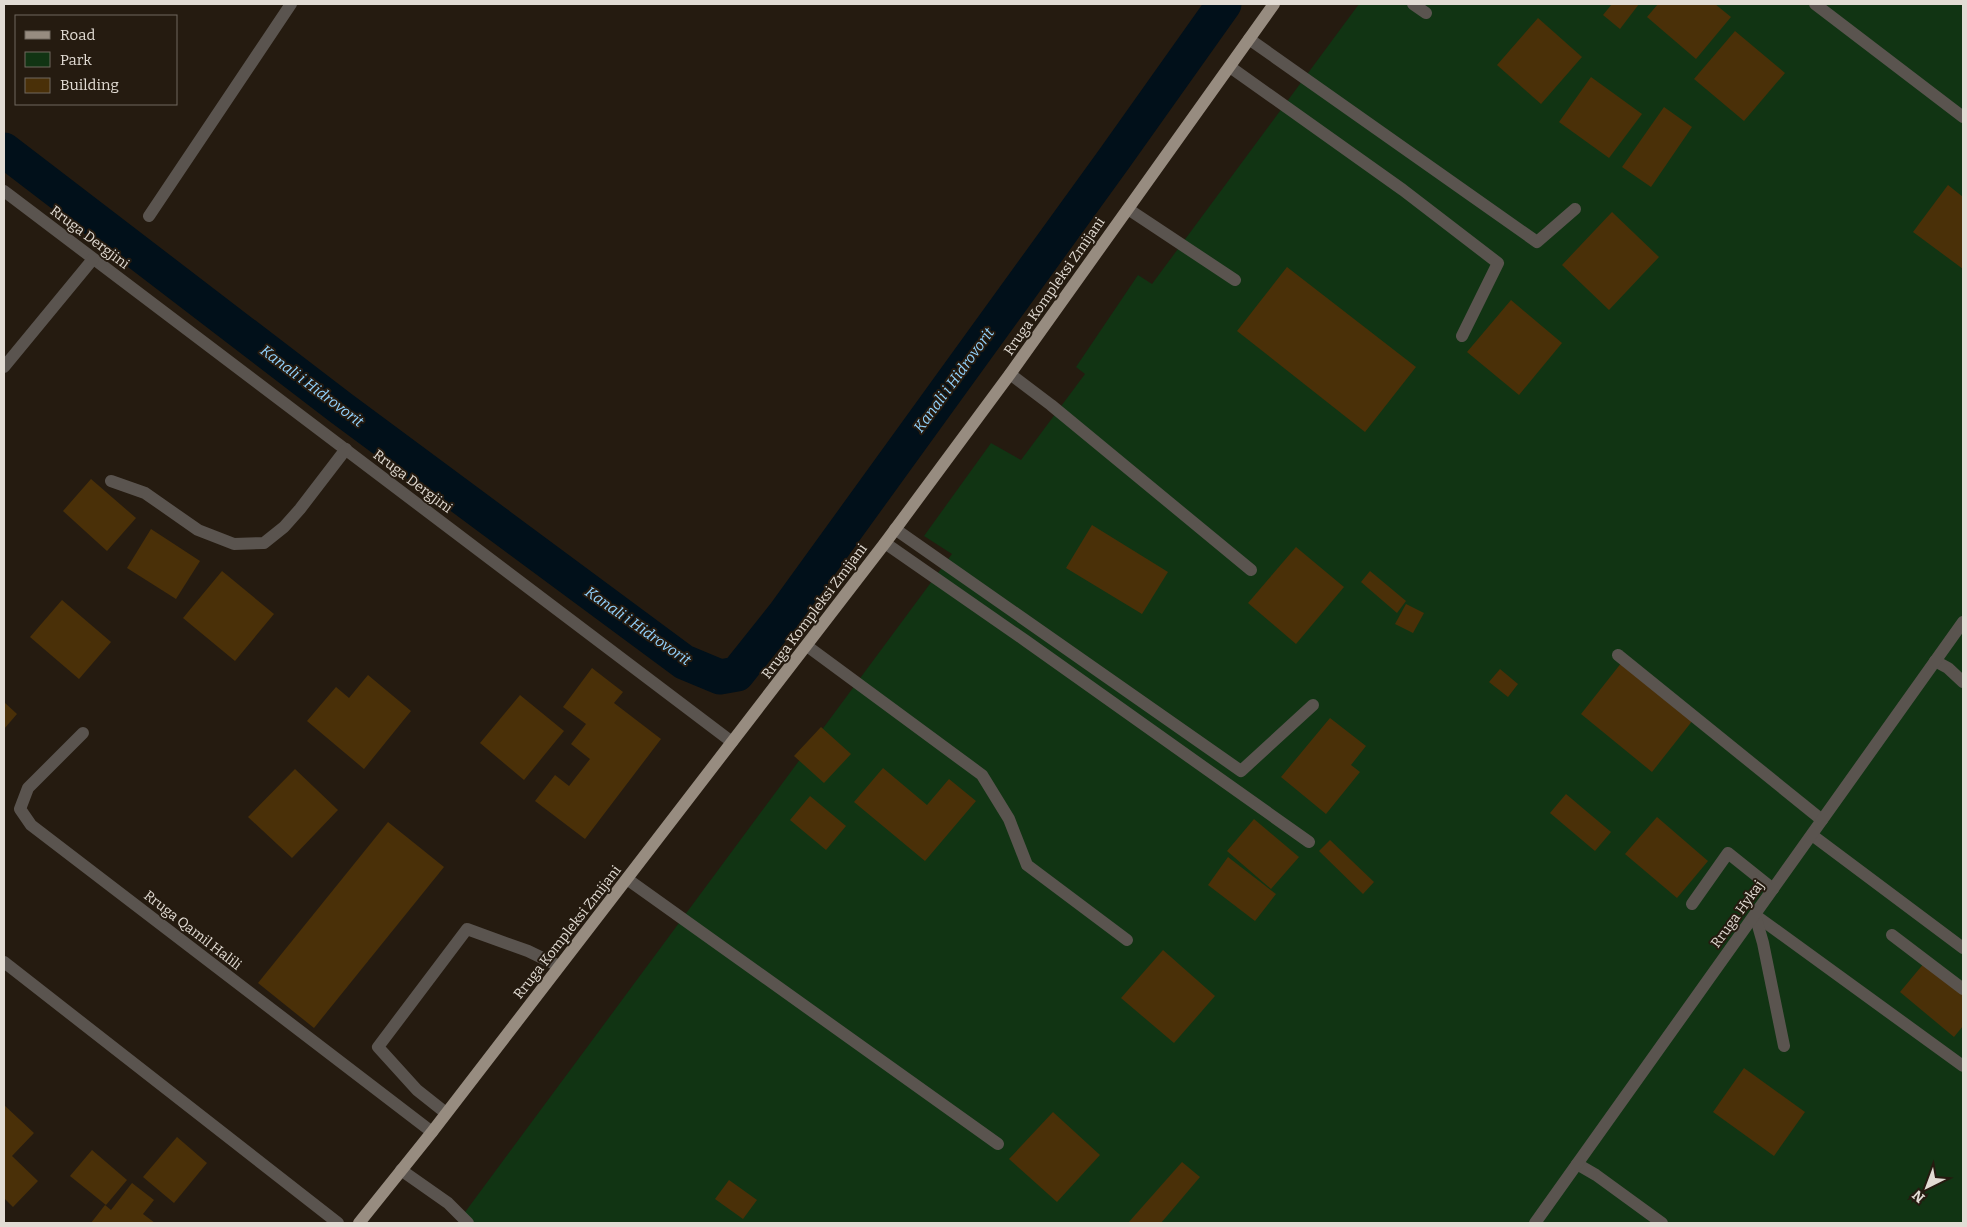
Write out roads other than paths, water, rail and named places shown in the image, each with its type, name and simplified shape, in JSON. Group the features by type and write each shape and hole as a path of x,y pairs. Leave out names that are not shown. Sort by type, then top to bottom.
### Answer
{"main road":[{"name":"Rruga Kompleksi Zmijani","path":"359,1223 432,1132 885,543 1010,374 1274,4"}],"street":[{"path":"149,216 291,4"},
{"path":"1413,4 1426,13"},
{"path":"1815,4 1963,116"},
{"path":"1249,39 1538,242 1575,208"},
{"path":"1230,67 1403,190 1498,264 1462,336"},
{"name":"Rruga Dergjini","path":"4,191 732,742"},
{"path":"1128,209 1235,280"},
{"path":"4,367 93,259"},
{"path":"1010,374 1051,404 1252,570"},
{"path":"111,481 145,493 198,530 234,544 264,543 284,527 300,509 346,450"},
{"path":"895,529 1242,771 1313,705"},
{"path":"885,543 1309,842"},
{"name":"Rruga Hykaj","path":"1535,1223 1936,661 1962,628"},
{"path":"807,646 982,775 1009,819 1027,865 1127,940"},
{"path":"1618,655 1822,820"},
{"path":"1936,661 1948,668 1963,682"},
{"name":"Rruga Qamil Halili","path":"83,734 28,788 20,809 31,825 432,1132"},
{"path":"1812,835 1963,948"},
{"path":"1692,904 1728,853 1773,889"},
{"path":"627,879 998,1144"},
{"path":"1754,915 1763,943 1784,1046"},
{"path":"1754,915 1963,1066"},
{"path":"446,1113 417,1090 378,1046 467,929 528,951 559,966"},
{"path":"1892,935 1963,989"},
{"path":"4,962 338,1223"},
{"path":"1577,1164 1596,1175 1662,1223"},
{"path":"402,1170 448,1203 468,1223"}],"waterway":[{"name":"Kanali i Hidrovorit","path":"4,150 341,408 684,662 720,677 737,674 784,615 1224,4"}]}
